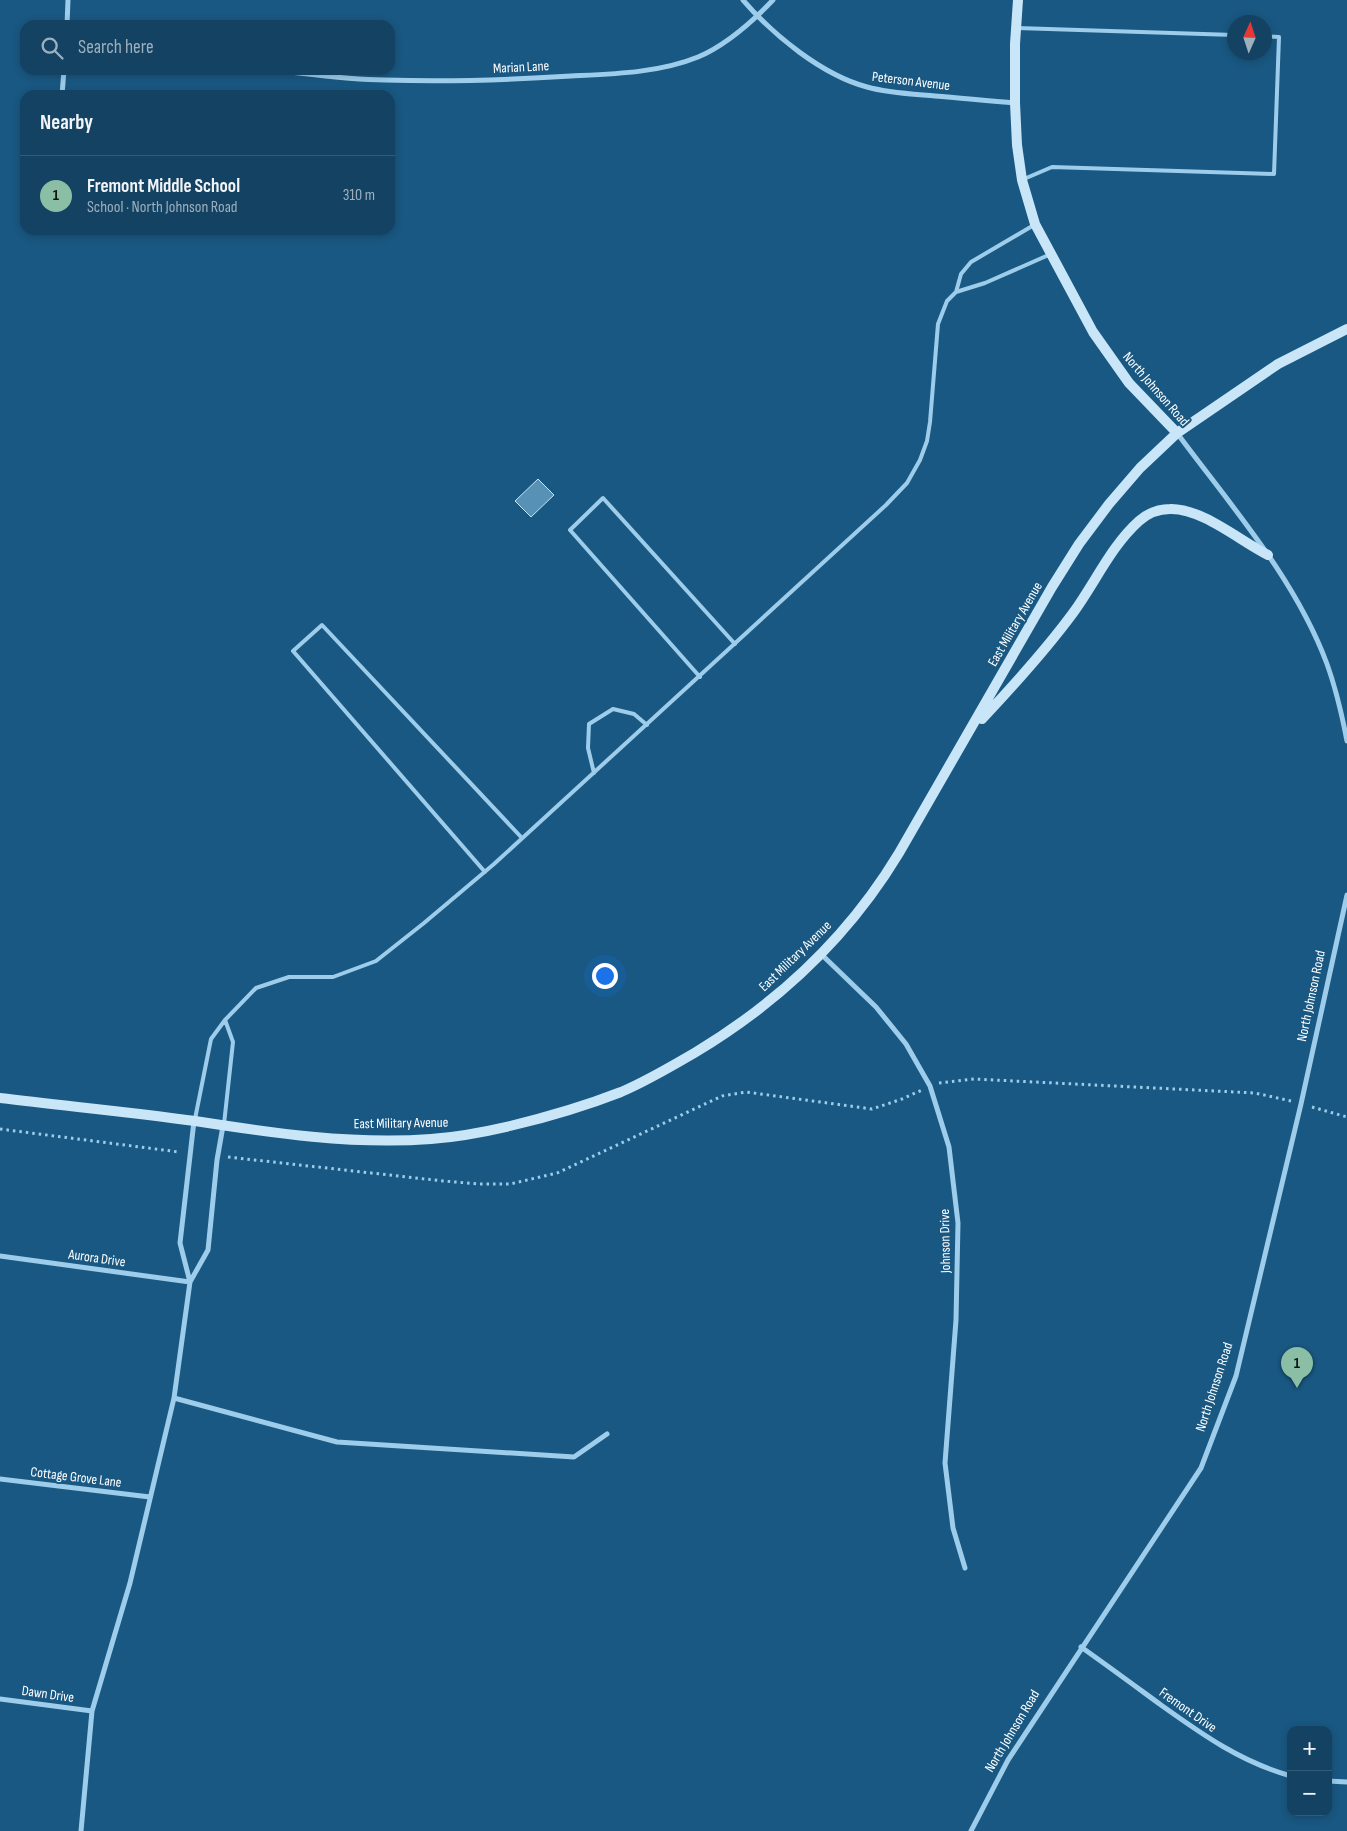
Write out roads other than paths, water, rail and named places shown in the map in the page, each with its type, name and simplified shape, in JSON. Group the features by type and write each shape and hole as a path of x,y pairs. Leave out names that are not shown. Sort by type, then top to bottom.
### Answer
{"main road":[{"name":"North Johnson Road","path":"1018,0 1015,103 1017,145 1022,180 1035,224 1093,332 1128,383 1177,433"},
{"name":"East Military Avenue","path":"0,1098 336,1138 431,1139 482,1132 532,1121 623,1091 666,1070 753,1014 790,985 853,919 889,871 971,731 1047,595 1079,544 1140,468 1177,433 1278,364 1347,328"},
{"path":"971,731 1026,672 1074,612 1121,542 1138,522 1149,513 1172,509 1197,515 1268,555"}],"street":[{"path":"67,20 68,0"},
{"name":"Peterson Avenue","path":"743,0 757,16 793,48 825,70 866,87 906,94 1015,103"},
{"name":"Marian Lane","path":"328,75 383,80 505,80 611,74 663,67 698,57 725,42 757,16 773,0"},
{"path":"62,90 64,75"},
{"name":"North Johnson Road","path":"1177,433 1268,555 1307,620 1328,665 1347,741"},
{"name":"North Johnson Road","path":"971,1831 1008,1760 1201,1468 1236,1376 1302,1104 1347,895"},
{"name":"Johnson Drive","path":"821,954 882,1014 906,1044 930,1086 949,1147 957,1216 956,1320 945,1463 953,1528 965,1568"},
{"path":"190,1282 180,1242 194,1121"},
{"path":"81,1831 92,1711 130,1583 174,1398 190,1282 208,1250 223,1126"},
{"name":"Aurora Drive","path":"0,1256 190,1282"},
{"path":"174,1398 337,1442 574,1457 607,1434"},
{"name":"Cottage Grove Lane","path":"0,1479 150,1497"},
{"name":"Fremont Drive","path":"1081,1647 1192,1727 1232,1753 1287,1775"},
{"name":"Dawn Drive","path":"0,1699 92,1711"},
{"path":"1332,1781 1347,1782"}],"lane":[{"path":"1016,28 1227,35"},
{"path":"1022,180 1052,167 1274,174 1279,37 1272,37"},
{"path":"956,292 961,274 971,262 1035,224"},
{"path":"194,1121 211,1040 225,1020 256,988 288,977 333,977 376,961 485,872 886,505 907,483 920,460 927,441 938,324 947,301 956,292 985,283 1050,254"},
{"path":"700,677 570,530 603,498 735,644"},
{"path":"485,872 293,651 322,625 522,838"},
{"path":"594,773 588,748 589,724 613,709 634,714 647,724"},
{"path":"223,1126 234,1042 225,1020"}],"place":[{"name":"Fremont Middle School","path":"1297,1388"}]}
